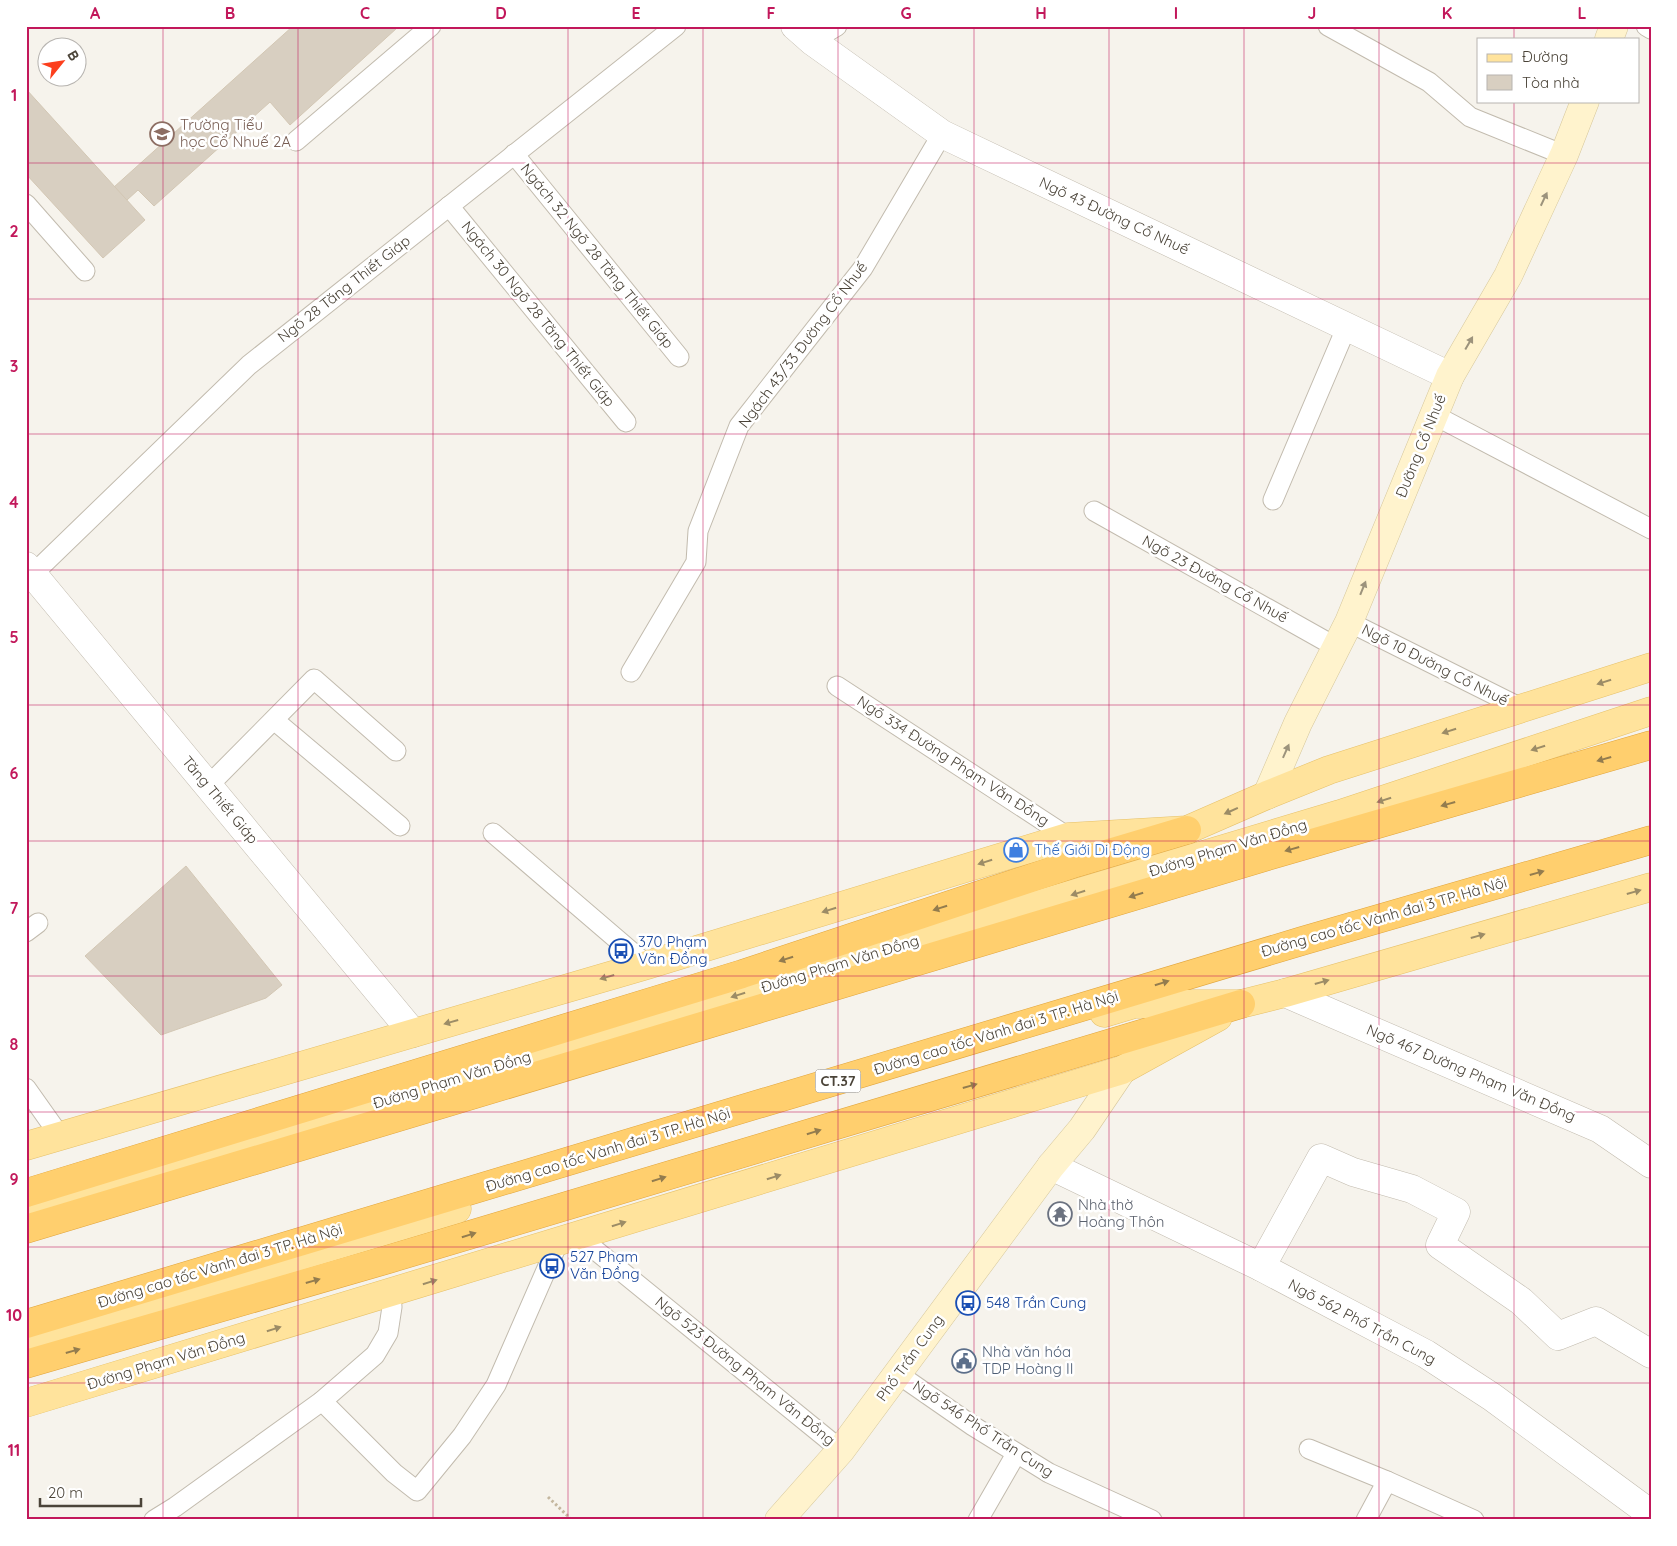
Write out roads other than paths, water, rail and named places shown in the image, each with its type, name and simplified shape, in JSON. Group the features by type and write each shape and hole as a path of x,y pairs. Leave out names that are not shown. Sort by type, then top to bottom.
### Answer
{"highway":[{"path":"26,1229 1268,855 1651,745"},
{"path":"26,1193 742,974 1067,866 1187,830"},
{"name":"Đường cao tốc Vành đai 3 TP. Hà Nội","path":"26,1324 1302,941 1651,840"},
{"path":"26,1364 389,1259 1241,1004"}],"main road":[{"path":"1609,38 1614,26"},
{"name":"Đường Cổ Nhuế","path":"1266,795 1298,723 1349,622 1450,376 1508,276 1564,155 1585,102"},
{"name":"Đường Phạm Văn Đồng","path":"26,1146 647,965 1068,837 1187,830 1329,770 1651,667"},
{"name":"Đường Phạm Văn Đồng","path":"26,1208 1331,817 1651,711"},
{"name":"Đường Phạm Văn Đồng","path":"26,1343 293,1258 1134,1004 1241,1004 1651,887"},
{"name":"Đường Phạm Văn Đồng","path":"26,1403 568,1240 1122,1070 1241,1004"},
{"name":"Phố Trần Cung","path":"779,1520 842,1450 1051,1166 1082,1129 1122,1070"}],"street":[{"name":"Ngõ 43 Đường Cổ Nhuế","path":"803,34 942,134 1450,376"},
{"name":"Tăng Thiết Giáp","path":"30,570 413,1033"},
{"name":"Ngõ 467 Đường Phạm Văn Đồng","path":"1285,993 1600,1129 1651,1164"},
{"path":"1261,1267 1321,1158 1353,1172 1412,1189 1456,1212 1440,1244 1521,1300 1558,1336 1596,1321 1651,1354"},
{"name":"Ngõ 562 Phố Trần Cung","path":"1051,1166 1261,1267 1426,1354 1492,1397 1651,1514"}],"lane":[{"path":"296,141 431,26"},
{"name":"Ngõ 28 Tăng Thiết Giáp","path":"30,570 249,365 676,26"},
{"path":"803,34 837,26"},
{"path":"1328,26 1429,82 1470,116 1564,155"},
{"path":"1646,26 1651,29"},
{"name":"Ngách 43/33 Đường Cổ Nhuế","path":"631,672 696,562 698,532 739,426 863,268 942,134"},
{"name":"Ngách 32 Ngõ 28 Tăng Thiết Giáp","path":"514,154 679,357"},
{"path":"26,204 85,271"},
{"name":"Ngách 30 Ngõ 28 Tăng Thiết Giáp","path":"449,206 626,422"},
{"path":"1273,500 1347,326"},
{"path":"1434,415 1651,529"},
{"name":"Ngõ 23 Đường Cổ Nhuế","path":"1094,512 1336,647"},
{"name":"Ngõ 10 Đường Cổ Nhuế","path":"1349,622 1521,708"},
{"path":"208,786 314,679 396,750"},
{"name":"Ngõ 334 Đường Phạm Văn Đồng","path":"837,686 1068,837"},
{"path":"274,720 400,826"},
{"path":"493,833 647,965"},
{"path":"26,1088 60,1136"},
{"path":"322,1401 394,1473 417,1491 462,1436 496,1386 568,1240"},
{"name":"Ngõ 523 Đường Phạm Văn Đồng","path":"568,1240 842,1450"},
{"path":"154,1520 175,1507 322,1401 374,1355 388,1333 392,1307 391,1293"},
{"name":"Ngõ 546 Phố Trần Cung","path":"898,1374 973,1426 1048,1473 1152,1520"},
{"path":"1309,1449 1474,1520"},
{"path":"978,1520 1016,1454"},
{"path":"1366,1520 1387,1481"}],"place":[{"name":"Trường Tiểu học Cổ Nhuế 2A","path":"162,134"},
{"name":"Thế Giới Di Động","path":"1016,850"},
{"name":"370 Phạm Văn Đồng","path":"621,951"},
{"name":"Nhà thờ Hoàng Thôn","path":"1060,1214"},
{"name":"527 Phạm Văn Đồng","path":"552,1266"},
{"name":"548 Trần Cung","path":"968,1303"},
{"name":"Nhà văn hóa TDP Hoàng II","path":"964,1361"}]}
